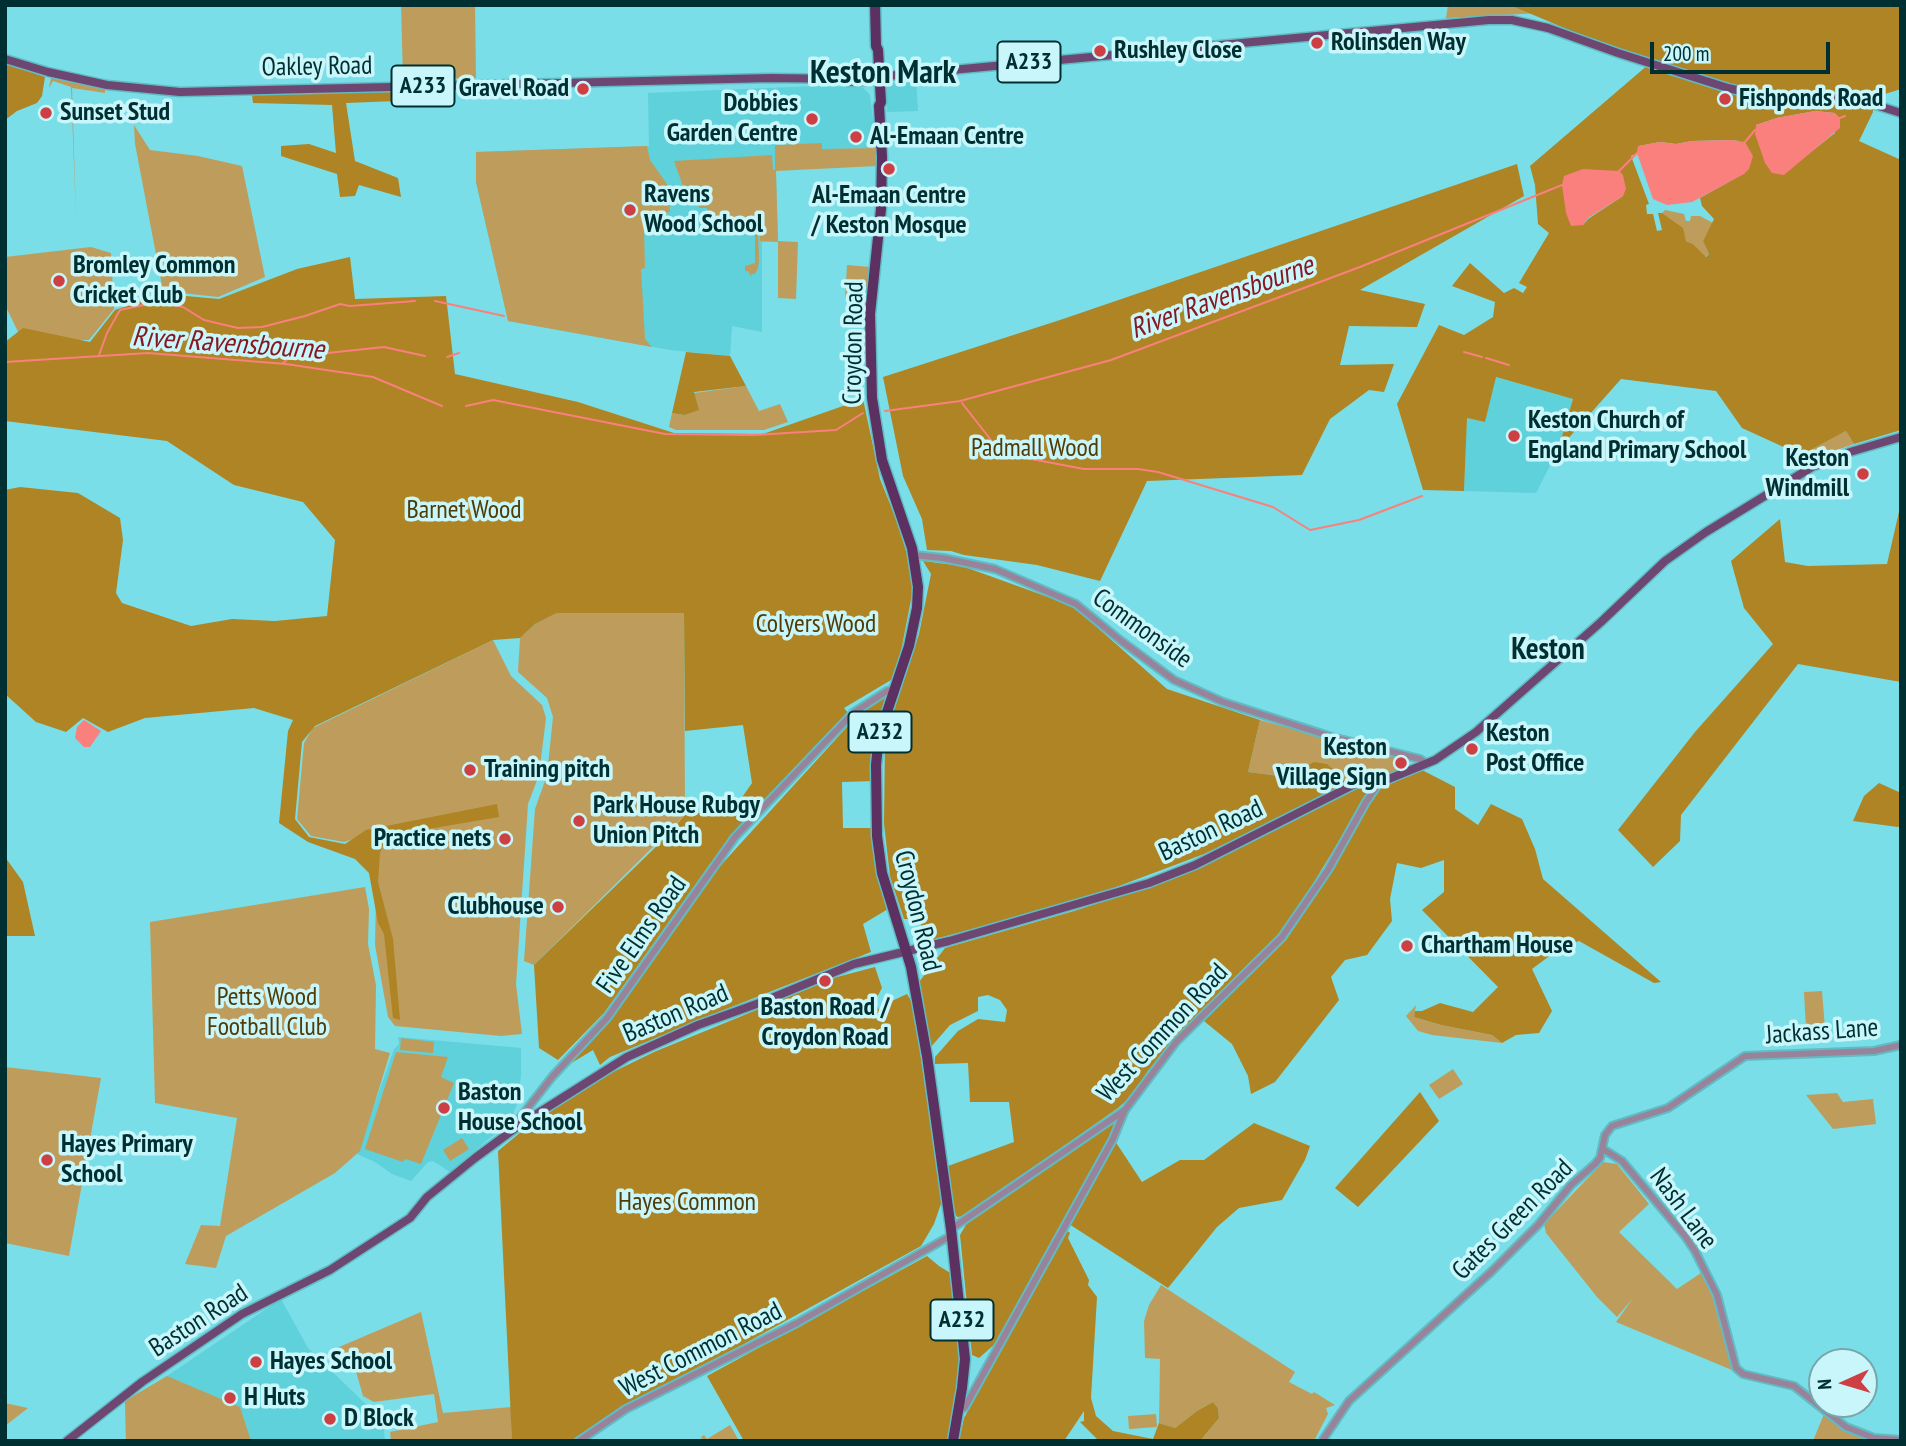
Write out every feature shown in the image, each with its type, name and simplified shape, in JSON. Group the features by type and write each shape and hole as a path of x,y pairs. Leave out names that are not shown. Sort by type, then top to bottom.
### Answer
{"highway":[{"name":"Croydon Road","path":"875,5 879,77 875,103 879,106 882,202 870,314 872,398 876,434 884,468 914,555 918,587 917,608 909,646 877,746 877,827 882,873 907,951 927,1056 951,1232 964,1350 964,1378 953,1441"}],"main road":[{"name":"A233","path":"879,77 1512,20 1548,28 1750,94 1781,98 1846,98 1901,113"},
{"name":"Oakley Road","path":"5,59 107,85 180,92 763,78 844,79 848,82 879,77"},
{"name":"Baston Road","path":"67,1441 142,1382 242,1314 330,1270 410,1218 437,1188 521,1124 627,1057 698,1025 854,964 1149,883 1195,865 1361,781 1379,783 1427,764 1476,732 1601,622 1665,561 1706,532 1812,467 1901,437"}],"street":[{"name":"Commonside","path":"914,555 995,569 1076,604 1174,680 1224,702 1332,737 1420,759 1427,764"},
{"name":"Five Elms Road","path":"521,1124 520,1118 552,1077 607,1018 735,837 853,713 894,689"},
{"path":"1400,755 1411,761 1409,771"},
{"name":"West Common Road","path":"579,1441 626,1409 776,1334 951,1232 1125,1110 1176,1042 1282,937 1328,870 1379,783"},
{"name":"Jackass Lane","path":"1745,1056 1874,1051 1901,1045"},
{"name":"Gates Green Road","path":"1322,1441 1349,1401 1501,1262 1538,1225 1571,1185 1595,1164 1600,1158 1605,1135 1612,1126 1668,1108 1745,1056"},
{"path":"959,1411 965,1407 1113,1139 1125,1110"},
{"name":"Nash Lane","path":"1603,1149 1622,1161 1695,1251 1717,1295 1736,1368 1743,1374 1794,1386 1846,1427 1874,1438 1901,1440"}],"shaded area":[{"path":"916,79 918,111 887,112 887,84"},
{"name":"Ravens Wood School","path":"817,86 862,87 870,95 877,148 822,149 822,144 775,145 778,241 762,242 762,332 732,326 730,356 670,350 508,321 476,182 476,152 649,146 648,93"},
{"path":"1815,111 1835,113 1840,118 1840,128 1784,175 1772,173 1765,163 1755,134 1756,125"},
{"path":"1731,140 1745,142 1753,156 1749,169 1744,174 1692,202 1667,205 1653,199 1637,153 1638,146 1660,142 1676,144"},
{"path":"1583,169 1619,171 1623,175 1626,189 1623,196 1588,218 1583,225 1571,226 1562,185 1564,176"},
{"name":"Keston Church of England Primary School","path":"1495,377 1573,399 1558,450 1536,493 1464,491 1467,418 1485,422"},
{"path":"84,720 101,731 90,747 84,747 75,738 77,727"},
{"name":"Baston House School","path":"398,1037 521,1048 518,1101 513,1114 505,1125 450,1172 433,1161 428,1162 411,1181 392,1174 357,1154 394,1049 399,1044"},
{"name":"Hayes School","path":"281,1299 308,1348 383,1421 385,1441 126,1441 125,1401"}],"green space":[{"path":"401,5 475,5 476,78 403,80"},
{"path":"1448,5 1540,5 1541,13 1446,18"},
{"path":"1510,5 1901,5 1901,89 1872,98 1873,112 1859,141 1901,160 1901,430 1854,444 1846,431 1801,455 1742,428 1716,391 1621,379 1558,450 1573,399 1496,377 1485,422 1467,418 1464,491 1423,490 1397,404 1439,325 1464,335 1493,317 1495,302 1452,286 1470,263 1504,293 1514,288 1523,293 1527,287 1519,283 1549,233 1538,224 1535,185 1530,166 1649,64","holes":["1815,111 1835,113 1835,133 1797,163 1756,125","1692,141 1739,141 1743,174 1700,198 1702,206 1714,219 1703,241 1709,254 1706,257 1686,241 1683,228 1662,213 1658,213 1662,230 1657,231 1653,214 1647,214 1646,205 1649,204 1631,156 1637,153 1639,146","1562,185 1623,196 1588,219 1583,225"]},
{"path":"5,63 45,77 42,96 37,103 17,111 5,120"},
{"path":"51,78 105,89 105,93 72,88 76,218 71,87 53,81 49,88"},
{"path":"396,91 397,101 346,103 355,161 398,178 401,197 359,185 355,196 340,197 337,174 281,156 281,146 309,144 336,153 332,105 253,103 252,95"},
{"path":"134,125 150,150 198,156 242,166 265,277 218,297 163,291 135,144"},
{"path":"822,143 822,149 877,148 877,166 776,171 778,241 798,242 796,299 778,298 778,242 760,241 759,217 708,219 707,208 700,208 686,195 674,161 772,155 775,170 775,145"},
{"path":"647,146 650,160 667,184 670,212 661,214 661,224 644,227 645,268 641,269 645,339 652,347 508,321 476,182 476,152"},
{"name":"Padmall Wood","path":"1517,164 1524,196 1360,290 1425,304 1417,327 1349,326 1340,365 1394,364 1384,392 1369,390 1330,419 1302,475 1147,481 1100,581 1037,565 951,551 927,550 922,519 903,476 883,377 1060,320"},
{"path":"1665,210 1684,214 1686,221 1690,221 1691,216 1700,216 1713,223 1703,241 1709,254 1705,257 1693,244 1686,241 1682,228 1662,213"},
{"path":"755,230 758,230 759,260 755,274 751,274 752,278 748,271 745,271 745,266 755,263"},
{"name":"Bromley Common Cricket Club","path":"91,247 111,253 114,309 89,340 22,340 5,305 5,257"},
{"name":"Barnet Wood","path":"350,257 355,299 446,296 455,374 578,402 674,433 763,434 863,399 880,479 915,579 896,677 844,708 848,713 710,864 604,1013 558,1060 539,1048 534,965 662,841 685,815 736,806 752,783 743,725 685,731 684,613 557,613 535,624 520,638 493,640 315,726 302,742 295,819 309,837 345,844 366,830 497,804 499,817 387,836 380,853 378,882 393,939 400,1020 393,1018 384,934 378,923 369,873 355,859 308,842 279,823 288,731 293,720 254,708 145,718 108,732 83,718 66,732 36,722 5,694 5,490 20,487 78,493 120,518 123,540 116,593 122,603 191,626 232,619 275,621 327,616 335,540 303,502 234,485 167,441 5,421 5,342 23,328 90,342 115,310 164,294 219,299 297,269"},
{"path":"847,265 870,267 868,298 845,299"},
{"path":"686,352 730,356 746,386 694,392 699,410 684,415 672,413"},
{"path":"746,386 759,411 780,404 788,422 764,430 676,430 669,427 672,413 684,415 694,393"},
{"path":"1846,431 1854,444 1811,459 1808,451"},
{"path":"1901,503 1901,682 1798,664 1681,815 1680,841 1653,867 1618,830 1695,732 1773,644 1744,608 1731,561 1780,519 1785,562 1808,566 1887,564"},
{"path":"923,561 962,566 1073,606 1167,689 1260,720 1248,772 1295,778 1303,768 1314,762 1327,764 1350,784 1204,854 1111,889 927,941 919,919 904,919 890,876 884,824 885,738 919,634 931,574"},
{"path":"557,613 684,613 685,815 534,965 524,961 535,809 547,775 553,717 547,698 518,672 520,638 535,624"},
{"path":"493,640 511,676 542,705 546,718 539,775 528,804 516,984 522,1034 501,1036 395,1026 388,1017 375,945 376,897 366,835 344,842 311,836 297,819 304,743 313,728"},
{"path":"890,693 878,722 875,781 842,782 843,828 875,828 879,881 888,909 863,924 871,952 610,1057 600,1065 593,1050 568,1065 616,1011 710,877 857,716"},
{"path":"1260,720 1408,761 1409,764 1407,768 1381,779 1363,777 1350,784 1326,764 1303,768 1296,778 1248,772"},
{"path":"1422,770 1455,787 1455,809 1478,825 1491,804 1522,819 1535,849 1543,879 1661,982 1654,983 1579,941 1560,948 1532,969 1552,1011 1539,1033 1516,1035 1502,1043 1492,1035 1414,1017 1415,1011 1422,1011 1440,1003 1473,1012 1498,987 1422,910 1444,892 1444,860 1421,868 1397,863 1390,899 1392,921 1367,955 1345,960 1331,977 1339,1000 1275,1082 1251,1094 1248,1076 1232,1044 1204,1021 1286,940 1331,873 1364,812 1382,787"},
{"path":"1879,783 1901,793 1901,825 1898,827 1853,821 1864,796"},
{"path":"1361,786 1369,792 1279,935 1174,1040 1147,1072 1133,1095 964,1216 957,1217 948,1166 1014,1142 1009,1102 970,1102 968,1063 935,1064 935,1057 958,1031 978,1019 1005,1022 1007,1010 1000,1000 988,995 978,997 978,1011 950,1025 930,1048 919,982 945,948 1163,882 1242,847"},
{"path":"5,857 23,882 35,936 5,936"},
{"name":"Petts Wood Football Club","path":"365,887 369,909 368,944 376,985 375,1049 390,1053 360,1151 335,1173 226,1236 216,1268 185,1264 201,1225 220,1226 237,1118 155,1103 150,922"},
{"name":"Hayes Common","path":"875,967 882,988 875,1001 879,1010 907,994 913,1004 942,1201 934,1224 921,1246 744,1344 622,1406 571,1441 512,1441 498,1151 533,1122 613,1072 654,1052 837,977"},
{"path":"1822,991 1825,1028 1806,1028 1804,992"},
{"path":"1416,1005 1414,1017 1492,1035 1502,1043 1418,1031 1406,1016"},
{"path":"401,1038 434,1042 433,1053 400,1050"},
{"path":"396,1052 448,1057 441,1077 454,1083 421,1164 405,1159 403,1162 365,1149"},
{"name":"Hayes Primary School","path":"5,1067 101,1078 69,1256 5,1243"},
{"path":"1453,1069 1463,1084 1439,1099 1429,1085"},
{"path":"1420,1092 1439,1121 1358,1207 1335,1188"},
{"path":"1837,1093 1843,1102 1873,1099 1876,1124 1833,1129 1806,1095"},
{"path":"1123,1114 995,1344 979,1358 972,1355 960,1235 967,1223"},
{"path":"1254,1123 1310,1146 1305,1160 1282,1200 1239,1208 1217,1227 1168,1288 1069,1224 1115,1141 1142,1182 1180,1160 1204,1160"},
{"path":"462,1138 469,1149 450,1161 443,1150"},
{"path":"1603,1162 1617,1164 1649,1204 1619,1232 1677,1289 1701,1273 1713,1298 1732,1370 1616,1322 1633,1298 1617,1317 1597,1297 1546,1233 1544,1224"},
{"path":"1066,1230 1070,1233 1068,1238 1089,1280 1088,1285 1097,1297 1091,1398 1096,1416 1113,1431 1153,1439 1159,1423 1175,1428 1213,1402 1218,1408 1219,1418 1200,1441 1099,1441 1080,1422 1084,1421 1084,1411 1064,1441 959,1441 964,1418"},
{"path":"927,1256 952,1274 960,1355 959,1382 947,1441 744,1441 707,1376"},
{"path":"1161,1285 1295,1372 1289,1382 1312,1394 1314,1392 1335,1405 1326,1408 1328,1414 1314,1441 1200,1441 1219,1418 1218,1408 1213,1402 1175,1428 1159,1423 1160,1359 1145,1358 1144,1321 1149,1305"},
{"path":"421,1312 443,1413 511,1407 512,1441 391,1441 390,1432 438,1422 434,1394 374,1402 363,1396 355,1368 332,1350"},
{"path":"167,1376 240,1407 251,1441 126,1441 125,1401"},
{"path":"5,1403 28,1408 5,1426"},
{"path":"1156,1414 1157,1427 1129,1429 1128,1416"},
{"path":"1822,1418 1830,1418 1856,1436 1874,1441 1813,1441"},
{"path":"730,1425 739,1441 703,1441 701,1437 704,1435 707,1439"}],"waterway":[{"path":"1840,118 1845,116"},
{"path":"1745,142 1755,130"},
{"path":"1619,171 1637,153"},
{"name":"River Ravensbourne","path":"885,411 960,401 1111,360 1360,267 1562,185"},
{"path":"99,355 120,310 158,302 183,307 204,320 238,328 262,327 340,304 350,306 415,301"},
{"path":"435,301 504,316"},
{"path":"283,363 290,357 384,347 425,356"},
{"path":"1464,352 1482,357"},
{"name":"River Ravensbourne","path":"5,362 148,353 286,364 373,377 442,406"},
{"path":"447,357 459,353"},
{"path":"1486,358 1509,365"},
{"name":"River Ravensbourne","path":"466,406 493,400 665,434 754,435 836,430 863,413"},
{"path":"962,403 998,449 1026,458 1084,469 1138,469 1158,472 1273,507 1310,530 1359,520 1422,496"}],"place":[{"name":"Rolinsden Way","path":"1317,43"},
{"name":"Rushley Close","path":"1100,51"},
{"name":"Gravel Road","path":"583,89"},
{"name":"Fishponds Road","path":"1725,99"},
{"name":"Sunset Stud","path":"46,113"},
{"name":"Dobbies Garden Centre","path":"812,119"},
{"name":"Al-Emaan Centre","path":"856,137"},
{"name":"Al-Emaan Centre / Keston Mosque","path":"889,169"},
{"name":"Ravens Wood School","path":"630,210"},
{"name":"Bromley Common Cricket Club","path":"59,281"},
{"name":"Keston Church of England Primary School","path":"1514,436"},
{"name":"Keston Windmill","path":"1863,474"},
{"name":"Keston Post Office","path":"1472,749"},
{"name":"Keston Village Sign","path":"1401,763"},
{"name":"Training pitch","path":"470,770"},
{"name":"Park House Rubgy Union Pitch","path":"579,821"},
{"name":"Practice nets","path":"505,839"},
{"name":"Clubhouse","path":"558,907"},
{"name":"Chartham House","path":"1407,946"},
{"name":"Baston Road / Croydon Road","path":"825,981"},
{"name":"Baston House School","path":"444,1108"},
{"name":"Hayes Primary School","path":"47,1160"},
{"name":"Hayes School","path":"256,1362"},
{"name":"H Huts","path":"230,1398"},
{"name":"D Block","path":"330,1419"}],"district":[{"name":"Keston Mark","path":"883,74"},
{"name":"Keston","path":"1548,650"}],"park label":[{"name":"Colyers Wood","path":"816,625"}]}
